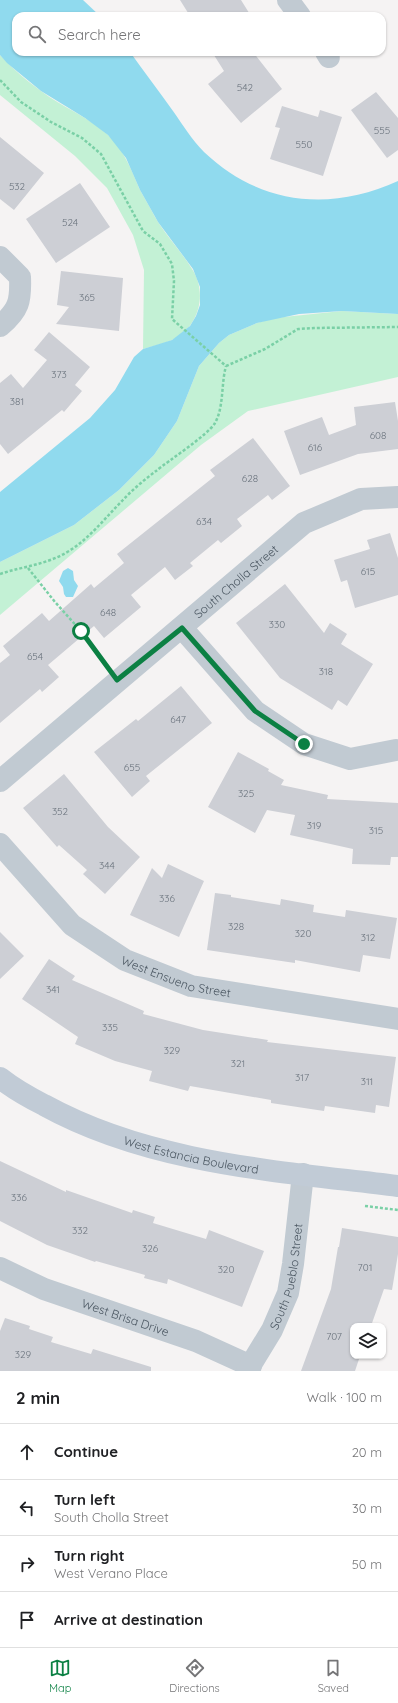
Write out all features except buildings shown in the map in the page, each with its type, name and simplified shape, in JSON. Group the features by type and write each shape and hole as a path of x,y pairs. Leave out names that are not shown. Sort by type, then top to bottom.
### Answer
{"street":[{"path":"288,0 297,12"},
{"path":"0,256 20,277 20,293 15,311 0,326"},
{"name":"South Cholla Street","path":"0,780 117,680 182,628 304,523 361,499 398,496"},
{"path":"182,628 255,711 304,744 350,759 396,750"},
{"name":"West Ensueno Street","path":"0,844 72,924 125,960 191,986 398,1019"},
{"name":"West Estancia Boulevard","path":"0,1078 13,1088 60,1114 102,1133 151,1148 195,1158 398,1186"},
{"name":"South Pueblo Street","path":"249,1368 272,1330 288,1293 294,1264 303,1174"},
{"name":"West Brisa Drive","path":"0,1268 44,1289 182,1336 249,1368"}],"path":[{"path":"0,80 21,102 52,122 82,138 101,154 143,231 160,244 172,264 174,281 172,319 226,366"},
{"path":"226,366 265,349 298,329 398,328"},
{"path":"0,574 15,569 28,568 69,551 105,520 140,484 202,436 215,424 220,406 223,377 226,366"},
{"path":"28,568 55,602 81,631 117,680"}],"green space":[{"path":"0,55 30,83 107,134 122,152 155,217 188,262 197,278 200,299 194,319 189,327 172,340 143,349 144,270 133,235 107,188 75,156 0,95"},
{"path":"342,311 398,314 398,377 248,411 201,445 0,615 0,562 74,525 119,490 154,455 177,421 199,366 219,343 229,335 257,323 274,318"}],"water":[{"path":"0,0 83,0 96,12 12,12 12,56 133,56 204,152 226,170 248,183 272,193 296,198 322,199 347,197 372,191 398,181 398,314 342,311 299,314 257,323 229,335 219,343 199,366 177,421 154,455 119,490 74,525 0,562 0,492 90,418 115,390 134,357 143,349 172,340 190,326 200,305 200,287 193,269 158,222 140,190 126,158 108,135 85,118 41,91 7,63 0,55"},
{"path":"68,568 73,571 74,580 78,586 73,597 66,597 63,587 59,581 63,571"}],"route":[{"path":"81,631 117,680 182,628 255,711 304,744"}]}
